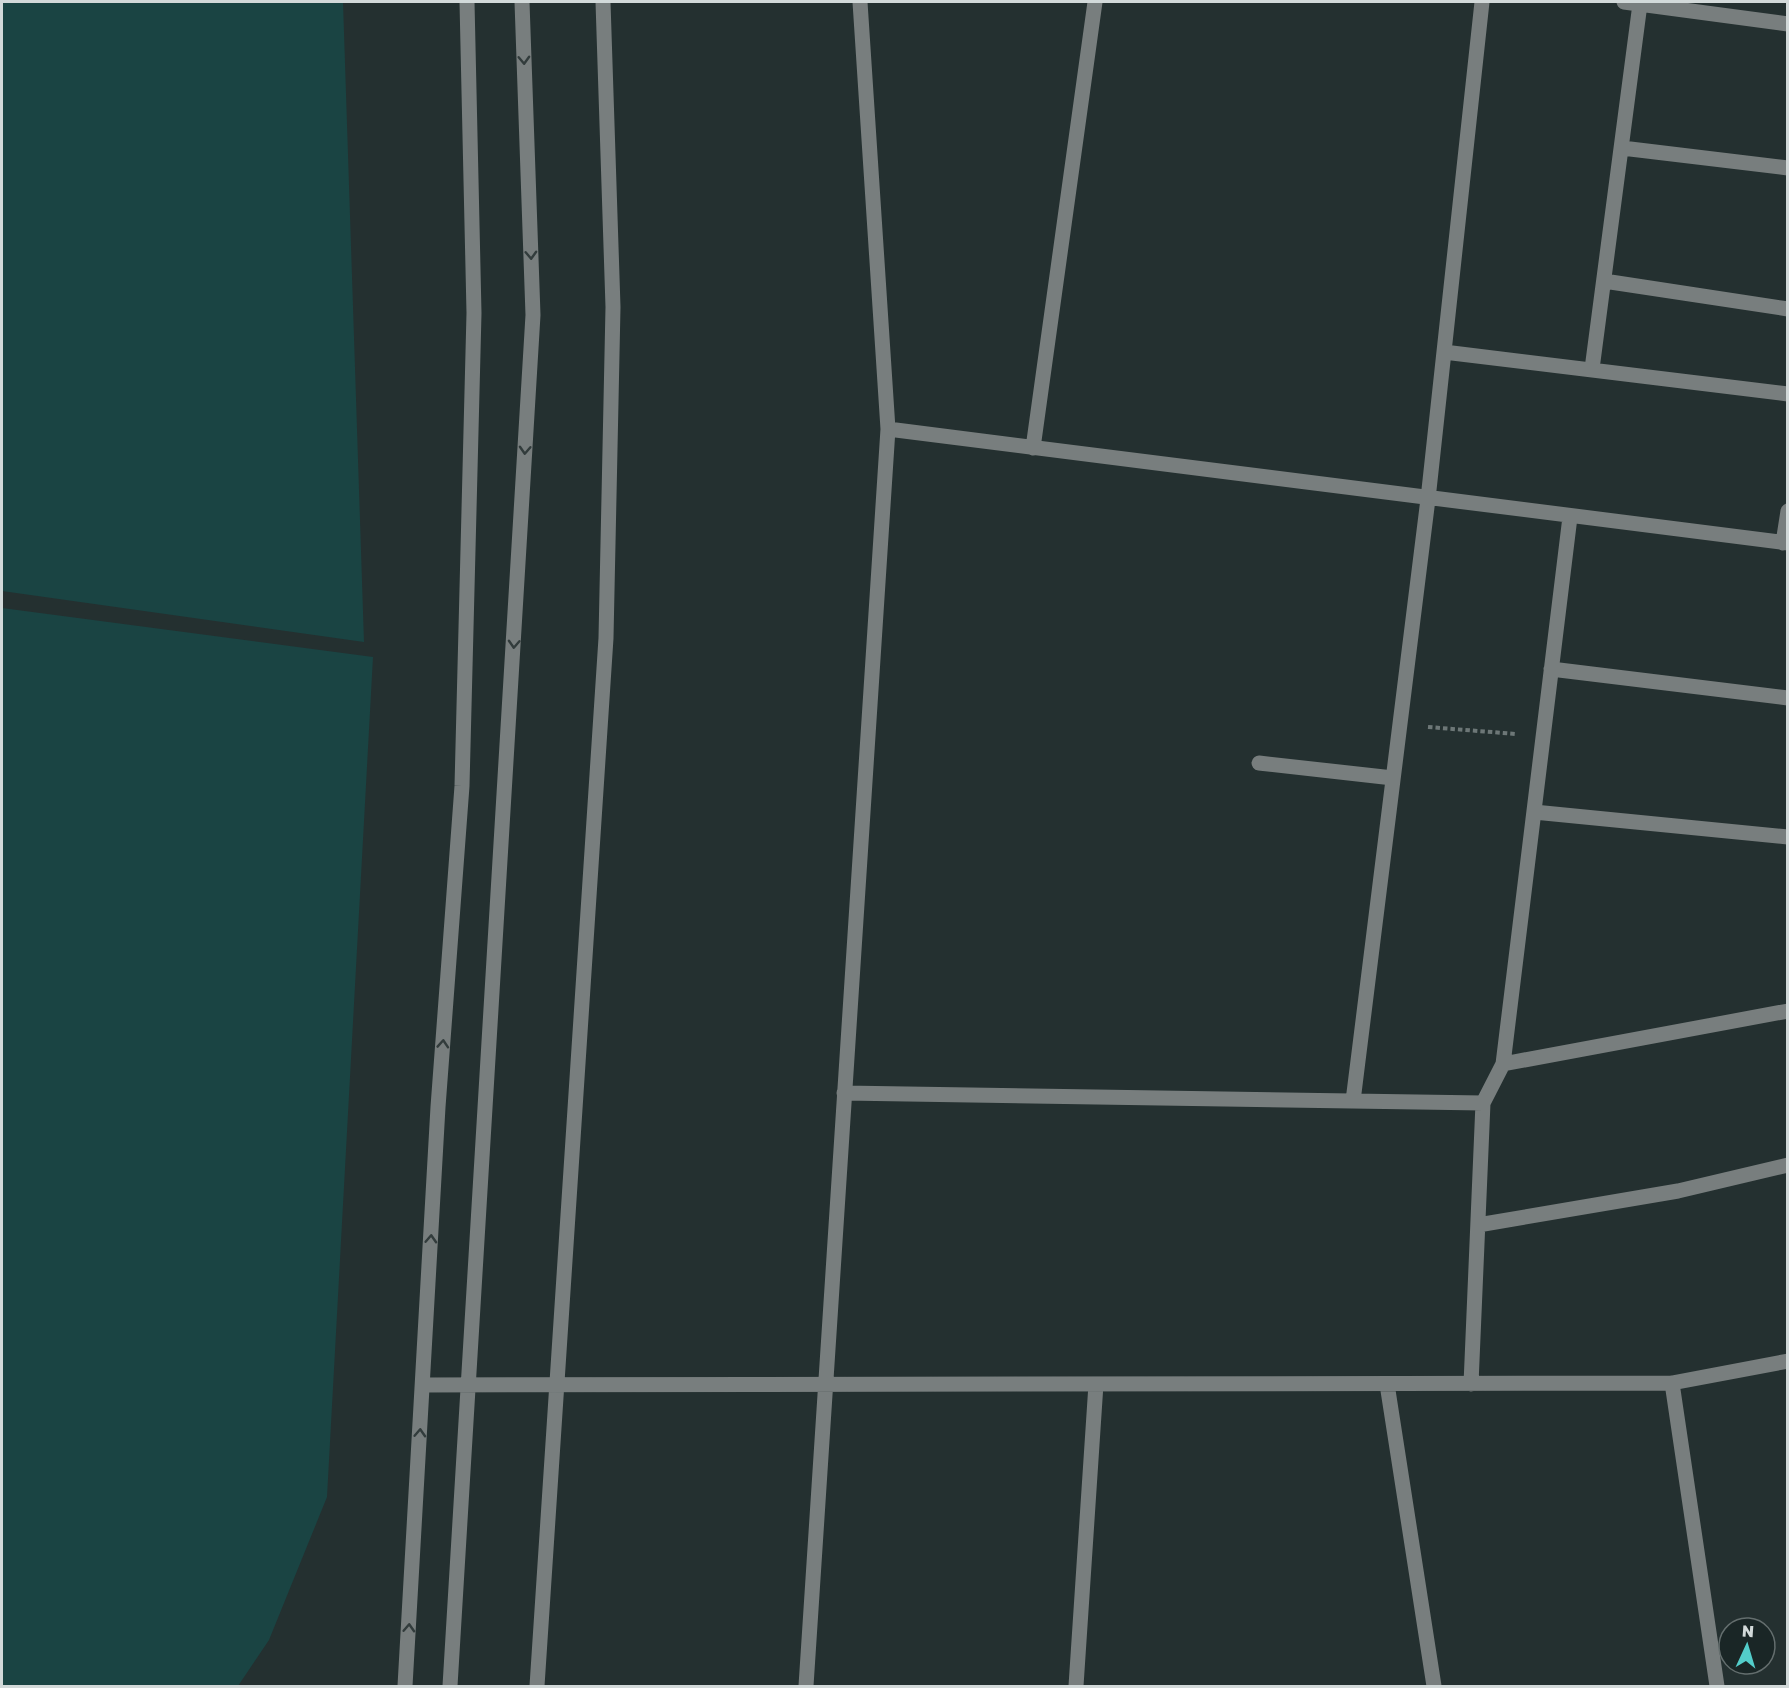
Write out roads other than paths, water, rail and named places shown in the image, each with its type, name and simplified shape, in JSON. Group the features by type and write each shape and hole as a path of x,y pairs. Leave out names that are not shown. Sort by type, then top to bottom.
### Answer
{"street":[{"path":"405,1686 438,1107 462,786 474,313 467,2"},
{"path":"450,1686 533,315 522,2"},
{"path":"537,1686 606,638 613,307 603,2"},
{"path":"806,1686 888,429 860,2"},
{"path":"1033,448 1095,2"},
{"path":"1353,1101 1428,499 1482,2"},
{"path":"1624,2 1788,24"},
{"path":"1592,369 1640,4"},
{"path":"1622,148 1788,168"},
{"path":"1604,281 1788,309"},
{"path":"1444,352 1788,394"},
{"path":"888,429 1570,518 1785,543 1788,512"},
{"path":"1471,1384 1484,1103 1503,1064 1570,518"},
{"path":"1551,669 1788,698"},
{"path":"1259,764 1393,778"},
{"path":"1534,812 1788,837"},
{"path":"1503,1064 1788,1011"},
{"path":"844,1093 1484,1103"},
{"path":"1478,1225 1678,1191 1788,1165"},
{"path":"423,1385 1672,1383 1788,1361"},
{"path":"1672,1383 1717,1686"},
{"path":"1076,1686 1096,1384"},
{"path":"1387,1384 1434,1686"}]}
